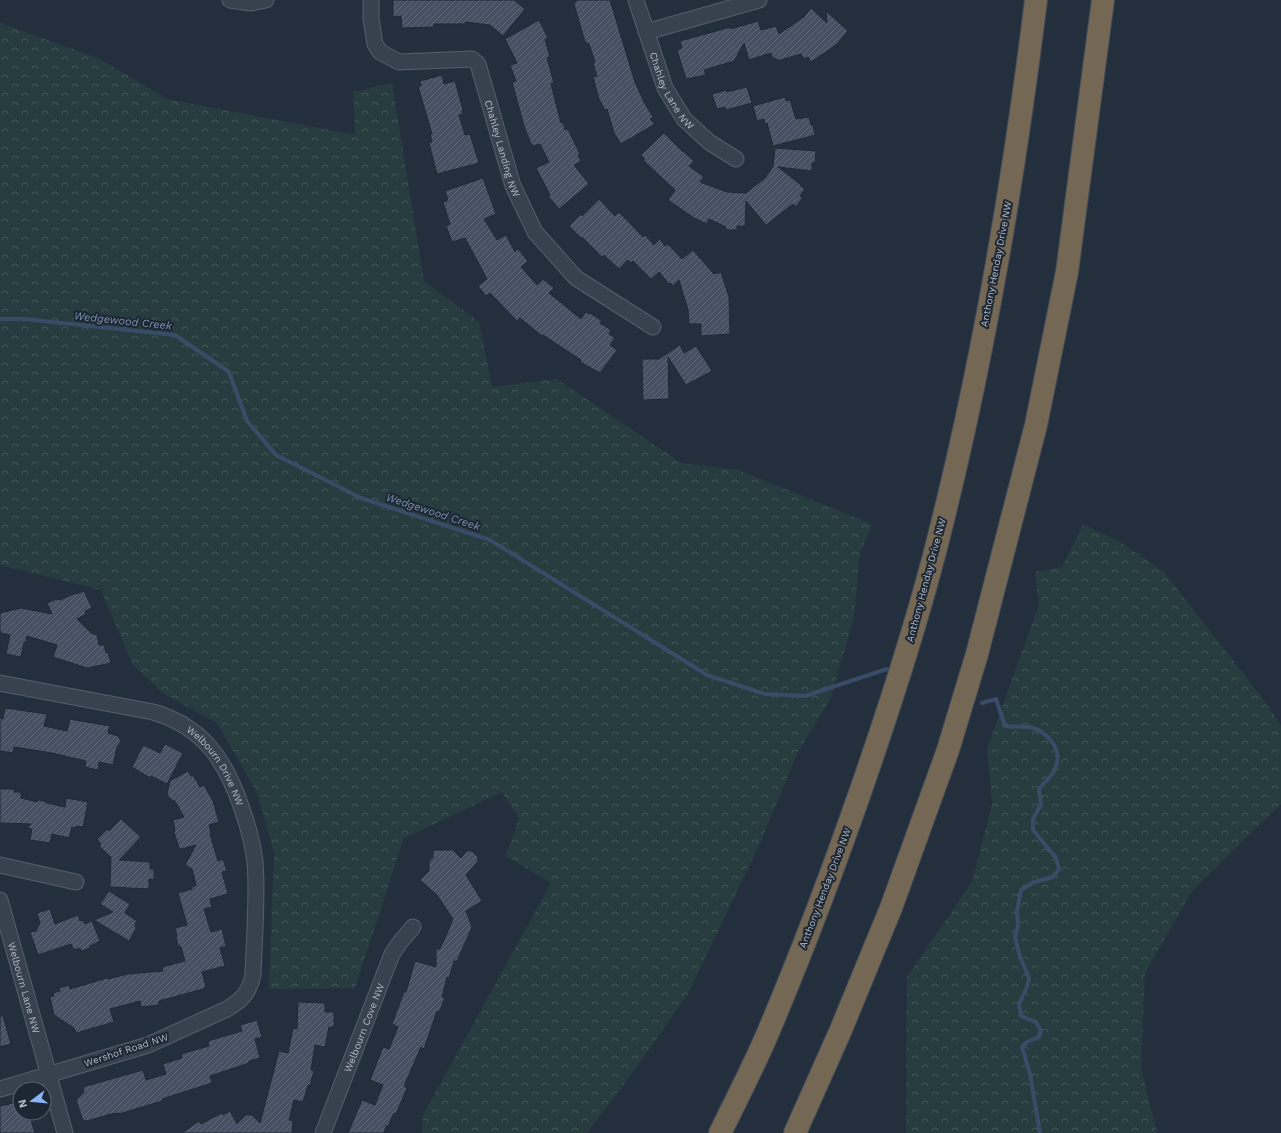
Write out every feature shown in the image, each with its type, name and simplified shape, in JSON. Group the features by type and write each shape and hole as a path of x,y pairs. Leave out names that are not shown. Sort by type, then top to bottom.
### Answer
{"highway":[{"name":"Anthony Henday Drive NW","path":"720,1133 763,1044 811,927 848,826 894,693 939,535 960,449 1007,211 1036,0"},
{"path":"795,1133 840,1032 891,908 948,750 977,654 1036,425 1067,272 1094,79 1103,0"},
{"path":"1094,79 1110,0"}],"street":[{"path":"230,0 251,3 266,0"},
{"name":"Chahley Landing NW","path":"371,0 371,19 375,44 380,52 399,62 472,60 478,64 513,186 535,232 576,278 653,328"},
{"name":"Chahley Lane NW","path":"636,0 665,88 684,119 709,142 736,159"},
{"path":"646,32 759,0"},
{"name":"Welbourn Drive NW","path":"0,682 164,715 195,733 214,752 228,773 234,786 246,822 255,862 256,889 253,975 245,996"},
{"path":"0,865 76,882"},
{"name":"Welbourn Lane NW","path":"0,900 49,1075"},
{"name":"Welbourn Cove NW","path":"323,1133 392,954 413,927"},
{"name":"Wershof Road NW","path":"0,1089 155,1042 227,1010 245,996"},
{"path":"49,1075 65,1133"}],"green space":[{"path":"0,23 100,59 167,99 355,135 353,92 392,83 424,281 479,322 492,387 557,379 681,463 738,470 872,524 860,554 854,617 831,698 798,752 760,843 688,994 634,1071 587,1133 422,1133 423,1115 551,883 506,856 519,818 502,792 404,838 355,988 269,989 274,853 257,793 217,723 164,694 133,665 101,590 0,565"},
{"path":"1083,525 1119,541 1164,572 1260,695 1281,725 1281,804 1192,891 1145,973 1141,1068 1157,1133 906,1133 907,977 972,882 992,804 987,749 1039,605 1035,572 1062,567"}],"building":[{"path":"393,0 514,0 525,9 503,36 490,25 465,22 465,24 434,24 434,27 402,28 401,16 393,17"},
{"path":"577,0 610,0 635,82 653,117 650,119 655,124 621,144 614,133 607,109 605,110 599,99 593,77 597,76 593,63 595,62 589,44 585,42 574,4"},
{"path":"811,8 827,23 826,11 848,31 836,45 811,62 808,57 804,59 801,54 777,61 776,58 773,59 771,53 749,60 744,43 734,61 704,70 706,75 686,79 677,50 682,48 680,41 758,21 761,30 776,26 779,34 804,17"},
{"path":"539,20 548,38 545,39 550,57 547,58 554,83 551,84 561,123 563,122 565,130 568,129 580,154 578,155 581,161 574,165 589,184 559,209 548,196 550,195 536,168 549,162 540,144 533,146 531,144 524,126 512,82 516,81 510,65 517,63 505,39"},
{"path":"442,75 444,84 455,81 463,110 463,114 459,115 465,135 470,134 479,163 437,174 429,143 432,142 430,134 432,134 418,86 421,86 420,81"},
{"path":"747,87 752,103 726,110 725,107 717,109 712,94"},
{"path":"785,97 786,101 790,100 796,119 809,117 811,125 813,125 815,135 773,146 767,123 765,124 764,119 757,121 753,106"},
{"path":"664,133 694,161 689,166 704,177 700,182 727,192 746,193 765,178 773,167 775,148 816,151 815,163 812,163 812,171 778,167 805,189 800,196 803,197 796,207 793,204 766,225 746,201 745,226 737,226 737,230 726,230 726,227 709,219 707,224 694,218 668,200 675,190 643,160 645,159 641,155"},
{"path":"483,178 496,214 484,219 497,240 506,235 515,252 518,249 528,261 521,267 537,285 543,279 554,288 549,293 581,319 586,312 589,314 590,313 602,321 600,323 611,330 609,334 615,338 610,345 617,350 600,373 580,362 581,360 543,335 542,336 520,318 517,321 490,293 486,296 478,286 487,279 465,238 452,242 446,226 450,224 443,202 447,201 448,199 445,191"},
{"path":"599,199 615,216 619,212 643,237 645,235 654,245 660,239 665,246 668,244 682,259 693,250 714,274 721,272 729,297 730,334 701,336 701,324 689,324 688,310 679,280 673,286 671,283 669,284 659,272 651,279 633,261 631,263 628,260 619,269 604,255 602,257 569,226 581,214 582,216"},
{"path":"680,345 684,353 696,346 712,371 686,385 668,357 669,399 643,400 642,359 659,359"},
{"path":"84,591 92,608 85,611 86,614 77,619 91,633 97,635 99,645 104,645 111,663 87,668 53,657 57,645 27,636 26,642 24,642 21,657 6,654 10,635 1,633 0,631 0,613 21,608 52,614 47,603"},
{"path":"5,708 47,714 44,726 67,731 70,719 110,726 108,733 118,736 121,741 117,747 113,765 99,762 98,770 85,767 86,761 52,753 14,747 13,753 0,751 0,718 3,719"},
{"path":"165,744 183,753 167,784 151,776 150,778 132,767 143,745 160,753"},
{"path":"188,771 191,776 193,775 200,787 204,785 213,801 219,822 209,825 210,834 218,861 223,859 227,871 222,872 228,894 210,899 212,907 204,909 211,932 222,929 226,946 220,948 225,966 202,972 206,987 203,989 159,1001 159,1005 141,1007 140,1001 110,1009 114,1022 76,1033 74,1028 54,1015 50,997 54,996 53,993 60,991 59,988 69,985 70,989 107,978 128,974 163,971 162,967 185,961 181,947 178,945 176,938 175,928 187,925 178,893 192,889 192,887 196,885 192,869 185,865 196,845 181,849 179,848 174,832 173,820 184,817 175,801 170,799 167,794 170,781"},
{"path":"0,789 14,789 14,792 21,792 21,798 37,802 39,800 44,801 65,807 66,798 88,802 83,827 72,827 69,838 52,834 50,843 30,840 32,829 27,828 31,824 0,823"},
{"path":"121,819 141,837 119,860 150,862 150,869 154,869 154,880 149,879 149,889 110,887 111,857 99,846 101,844 97,839 107,829 109,831"},
{"path":"433,850 453,850 461,858 467,851 472,851 478,857 478,861 466,875 482,901 466,911 472,927 457,961 454,961 449,978 447,977 442,997 445,998 439,1012 437,1011 424,1049 421,1047 404,1086 407,1088 396,1114 394,1113 388,1126 386,1126 384,1133 348,1133 362,1100 375,1105 383,1085 370,1080 383,1047 389,1049 398,1027 392,1024 404,992 406,992 415,961 436,967 436,949 440,949 453,919 437,895 420,880 429,871 429,862 433,857"},
{"path":"109,891 130,904 125,913 137,921 135,924 136,929 129,941 94,920 113,912 100,904"},
{"path":"50,909 55,924 78,915 80,921 83,920 85,924 92,921 100,941 90,946 90,948 81,951 80,948 74,950 71,944 38,955 30,932 36,931 40,923 37,913"},
{"path":"298,1002 325,1003 325,1012 334,1012 334,1027 329,1027 325,1047 315,1045 311,1070 314,1071 310,1085 308,1085 303,1102 294,1100 289,1120 293,1121 292,1133 182,1133 199,1121 201,1124 222,1113 223,1115 230,1111 237,1124 246,1115 252,1115 260,1123 279,1051 288,1053 293,1028 297,1029"},
{"path":"0,1016 3,1016 11,1044 0,1047"},
{"path":"257,1020 262,1037 255,1039 260,1058 210,1076 212,1083 162,1099 162,1101 119,1114 111,1114 83,1121 76,1100 84,1092 83,1087 143,1070 146,1080 166,1074 163,1064 182,1058 181,1054 209,1046 208,1041 242,1031 240,1025"},
{"path":"12,1103 12,1121 31,1121 35,1133 0,1133 0,1106"}],"waterway":[{"name":"Wedgewood Creek","path":"0,319 24,319 175,335 229,372 247,421 276,455 361,498 490,540 707,675 765,694 805,696 887,669"},
{"name":"Wedgewood Creek","path":"982,703 996,699 1005,726 1030,727 1045,734 1053,744 1057,756 1054,772 1039,789 1041,805 1033,819 1033,830 1056,858 1059,869 1053,877 1034,882 1021,890 1017,911 1018,925 1015,937 1020,957 1029,978 1027,987 1019,1004 1021,1016 1036,1022 1041,1031 1039,1037 1027,1042 1022,1047 1030,1074 1040,1133"}]}
